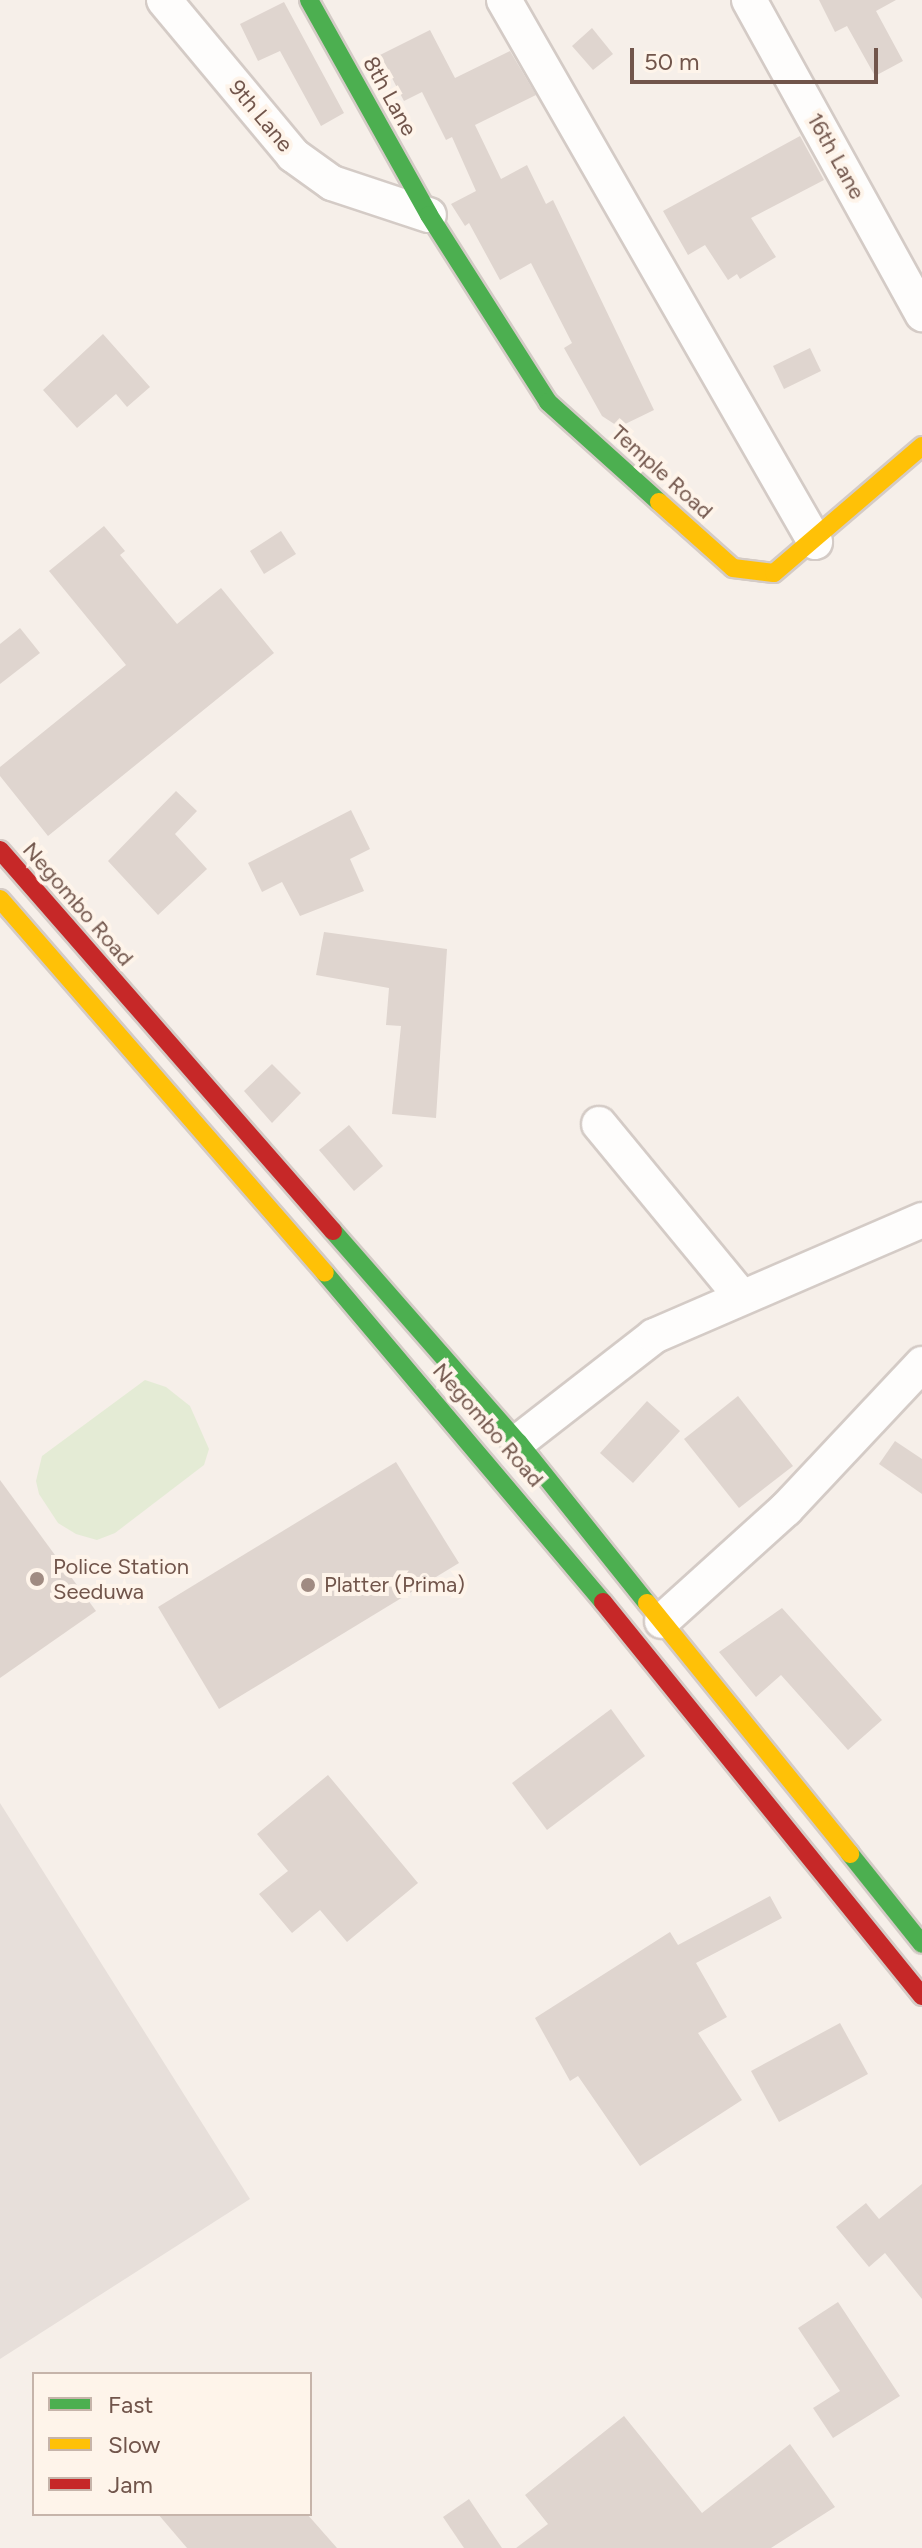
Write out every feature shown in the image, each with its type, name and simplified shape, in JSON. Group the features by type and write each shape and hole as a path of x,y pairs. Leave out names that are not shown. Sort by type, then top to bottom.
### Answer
{"main road":[{"name":"8th Lane","path":"309,0 429,215"},
{"name":"Temple Road","path":"429,215 548,402 733,568 774,573 815,542 922,446"},
{"name":"Negombo Road","path":"0,850 518,1442 922,1944"},
{"name":"Negombo Road","path":"0,899 503,1477 922,1996"}],"street":[{"name":"9th Lane","path":"164,0 293,155 332,183 429,215"},
{"path":"504,0 815,542"},
{"name":"16th Lane","path":"749,0 922,314"},
{"path":"599,1124 741,1296"},
{"path":"518,1442 654,1336 922,1220"},
{"path":"662,1621 786,1509 922,1364"}],"shaded area":[{"path":"0,1803 250,2199 0,2359"}],"green space":[{"path":"145,1380 166,1387 190,1406 209,1449 204,1465 115,1533 97,1540 76,1534 58,1523 39,1494 36,1481 42,1456"}],"building":[{"path":"819,0 896,0 876,11 903,61 875,76 847,26 835,32"},
{"path":"284,2 344,113 321,126 280,51 258,61 240,24"},
{"path":"592,28 613,54 593,70 572,46"},
{"path":"430,30 455,78 510,51 536,95 475,125 501,179 527,165 546,204 553,200 654,410 619,427 602,416 564,348 572,343 531,263 500,280 469,223 465,226 451,204 476,191 452,137 446,140 422,92 404,101 380,55"},
{"path":"800,136 824,180 751,218 776,257 740,279 737,274 728,280 705,245 688,255 663,211"},
{"path":"103,334 150,387 127,407 116,394 77,428 43,390"},
{"path":"810,348 821,371 784,389 773,366"},
{"path":"104,526 125,551 120,555 177,624 221,588 274,653 48,836 0,776 0,767 126,665 49,571"},
{"path":"281,531 296,554 264,574 250,551"},
{"path":"20,628 40,653 0,684 0,644"},
{"path":"176,791 197,811 175,834 207,869 158,915 108,861"},
{"path":"351,810 370,849 350,859 364,891 300,916 282,882 262,892 248,863"},
{"path":"324,932 447,949 436,1118 392,1114 401,1026 386,1025 389,988 316,975"},
{"path":"272,1064 301,1093 272,1123 244,1091"},
{"path":"349,1125 383,1166 354,1191 319,1150"},
{"path":"738,1396 793,1466 739,1508 684,1439"},
{"path":"647,1401 680,1431 633,1483 600,1453"},
{"path":"895,1441 922,1459 922,1494 879,1464"},
{"name":"Platter (Prima)","path":"396,1462 459,1563 219,1709 158,1607"},
{"name":"Police Station Seeduwa","path":"0,1480 96,1611 0,1678"},
{"path":"782,1608 882,1720 848,1750 781,1675 756,1697 719,1652"},
{"path":"611,1709 645,1756 547,1830 512,1783"},
{"path":"328,1775 418,1883 347,1942 320,1910 292,1933 259,1894 288,1871 257,1834"},
{"path":"770,1896 782,1918 696,1963 727,2017 698,2033 742,2100 640,2166 578,2076 570,2081 535,2018 670,1932 678,1945"},
{"path":"840,2023 868,2074 779,2122 751,2071"},
{"path":"922,2184 922,2299 885,2253 869,2267 836,2227 866,2203 879,2219"},
{"path":"838,2302 900,2396 833,2438 813,2408 840,2391 798,2328"},
{"path":"624,2416 702,2513 790,2444 835,2507 771,2548 516,2548 548,2524 525,2495"},
{"path":"469,2499 502,2548 464,2548 443,2517"},
{"path":"160,2516 309,2516 337,2548 187,2548"}],"traffic: fast":[{"path":"309,0 429,215 548,402 659,502"},
{"path":"333,1231 518,1442 647,1603"},
{"path":"325,1273 603,1602"},
{"path":"850,1854 922,1944"}],"traffic: slow":[{"path":"659,502 733,568 774,573 922,446"},
{"path":"0,899 325,1273"},
{"path":"647,1603 850,1854"}],"traffic: jam":[{"path":"0,850 333,1231"},
{"path":"603,1602 922,1996"}],"place":[{"name":"Police Station Seeduwa","path":"37,1579"},
{"name":"Platter (Prima)","path":"308,1585"}]}
